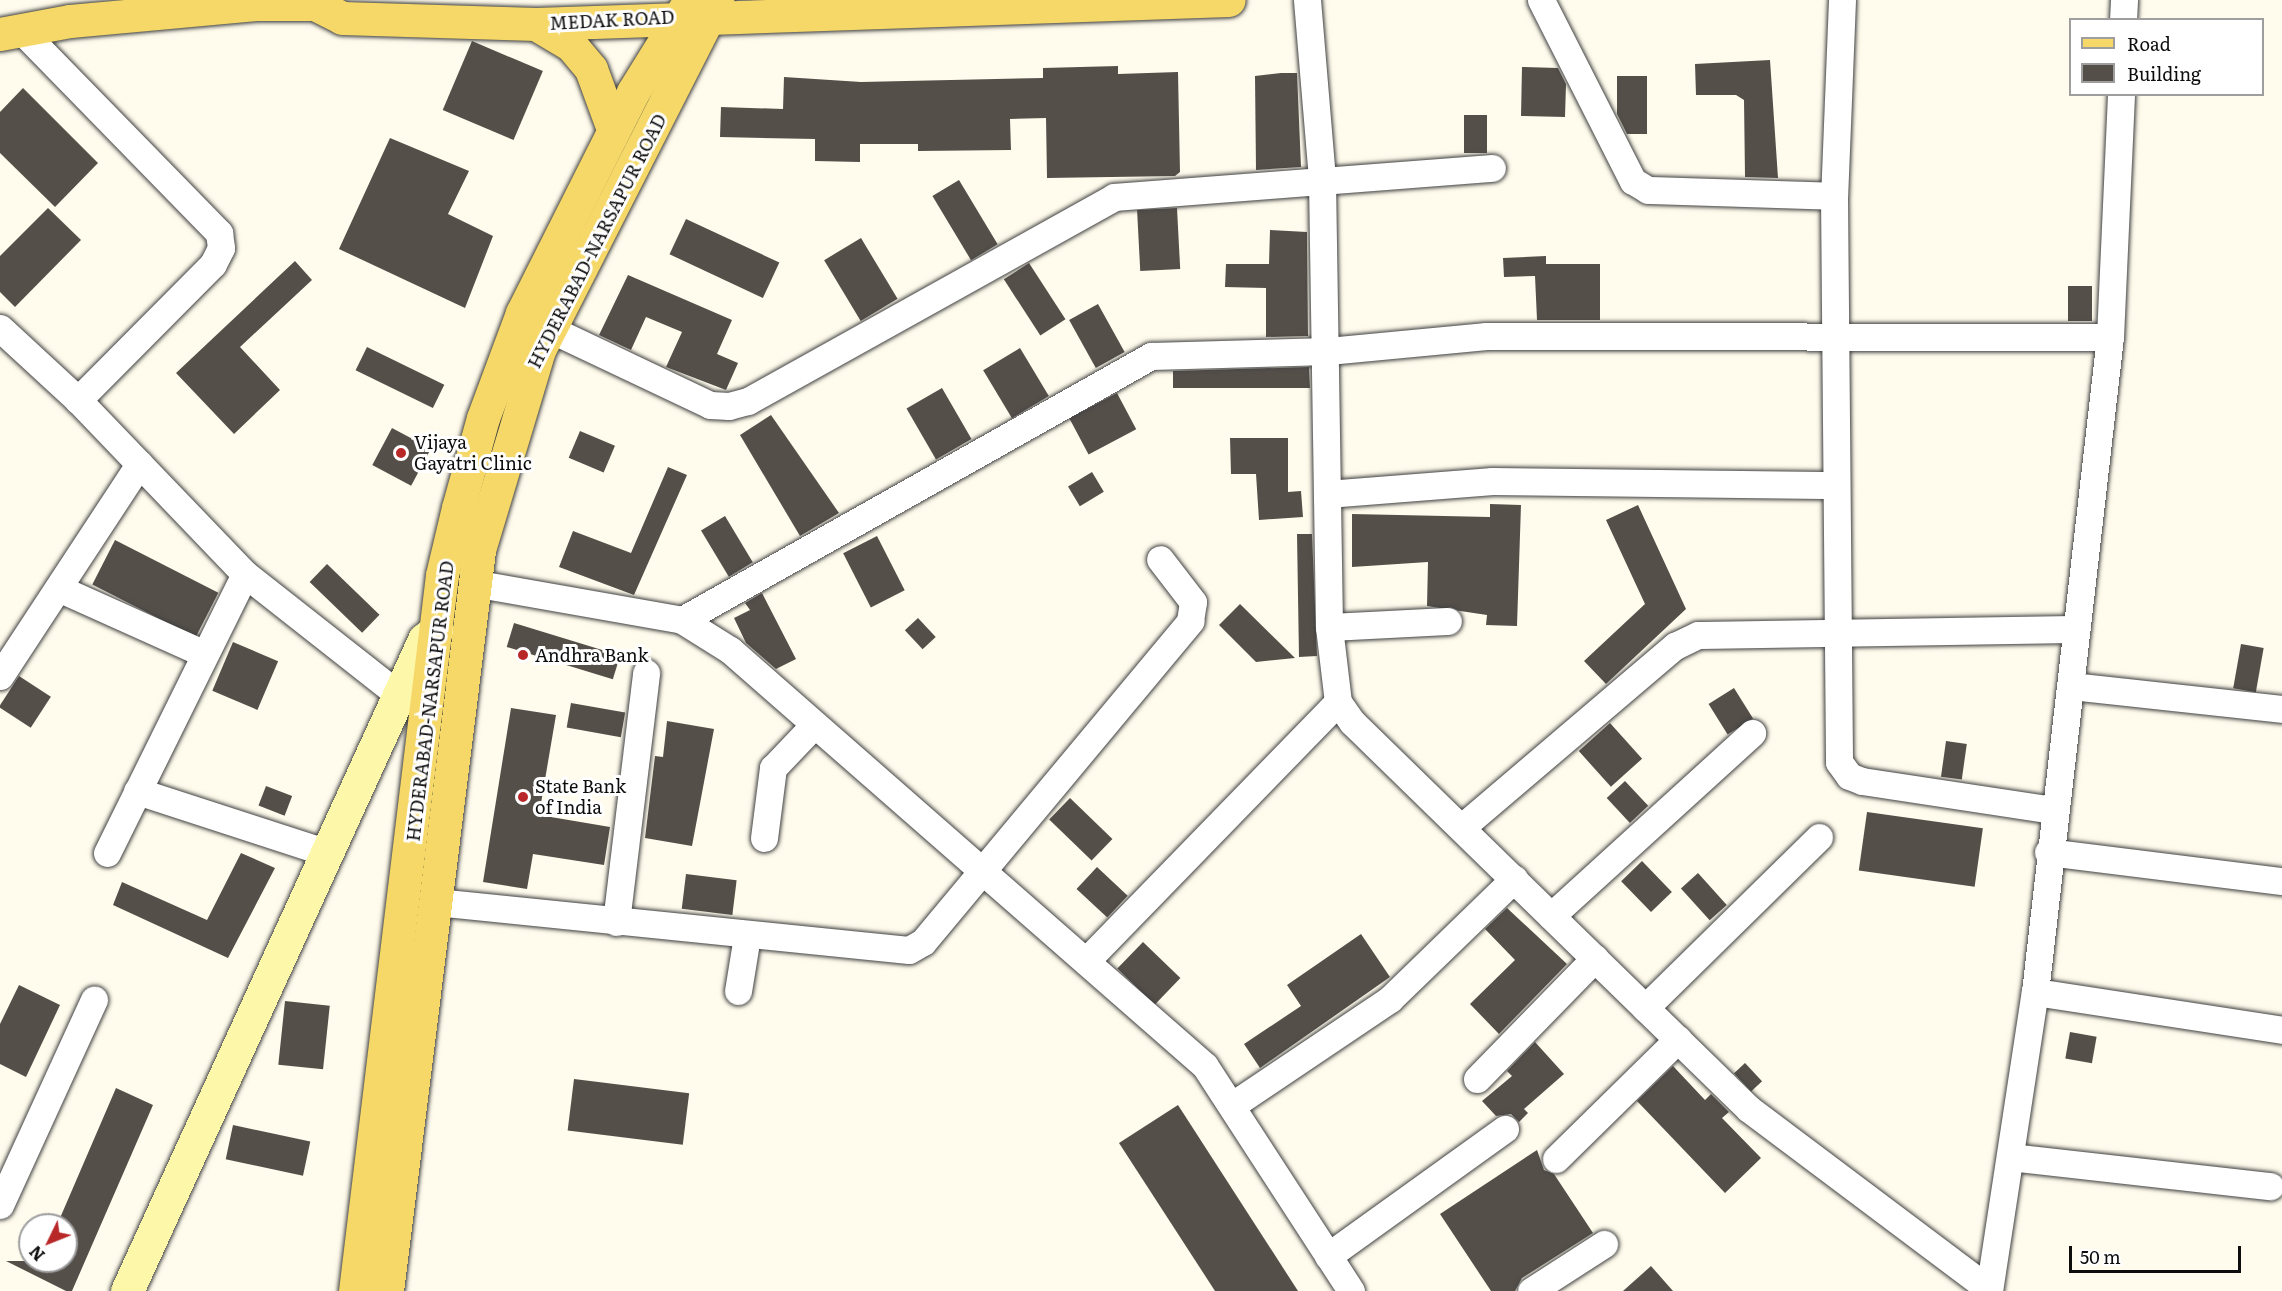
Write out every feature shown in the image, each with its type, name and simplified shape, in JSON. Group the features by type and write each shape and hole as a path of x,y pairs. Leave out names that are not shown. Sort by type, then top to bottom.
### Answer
{"main road":[{"name":"MEDAK ROAD","path":"11,32 258,4 317,2 342,18 536,24 700,8 1229,0"},
{"name":"HYDERABAD-NARSAPUR ROAD","path":"355,1291 442,575 483,418 522,313 613,129 700,8"},
{"name":"HYDERABAD-NARSAPUR ROAD","path":"387,1291 473,583 525,386 700,8"},
{"path":"536,24 571,45 591,69 613,129"}],"street":[{"path":"1307,0 1322,180 1328,351 1329,627 1338,702 1551,916 1769,1125 1989,1290 2036,992 2048,852 2071,686 2075,629 2110,337 2121,96"},
{"path":"1541,0 1633,181 1648,190 1834,196"},
{"path":"1842,0 1834,196 1839,762 1849,776 2054,810"},
{"path":"2123,18 2124,0"},
{"path":"11,32 219,233 221,248 213,264 78,400"},
{"path":"550,329 710,405 729,406 748,402 1114,197 1492,168"},
{"path":"0,328 78,400 245,574 400,696"},
{"path":"682,620 1151,356 1328,351 1486,336 1835,339 2110,337"},
{"path":"0,675 139,464"},
{"path":"1327,494 1492,481 1836,485"},
{"path":"436,902 747,936 909,950 923,942 1190,621 1193,602 1160,560"},
{"path":"107,852 245,574"},
{"path":"473,583 682,620 730,650 1205,1066 1234,1104 1352,1291"},
{"path":"57,588 206,654"},
{"path":"1329,627 1448,621"},
{"path":"127,1291 424,639 437,629"},
{"path":"1462,827 1675,646 1721,631 2075,629"},
{"path":"616,921 646,673"},
{"path":"2071,686 2282,709"},
{"path":"1086,961 1338,702"},
{"path":"764,838 773,768 814,724"},
{"path":"1551,916 1752,733"},
{"path":"137,791 328,853"},
{"path":"1645,1008 1819,837"},
{"path":"2048,852 2282,881"},
{"path":"1234,1104 1390,999 1514,879"},
{"path":"738,991 747,936"},
{"path":"1477,1079 1595,958"},
{"path":"2036,992 2282,1030"},
{"path":"0,1205 94,999"},
{"path":"1556,1159 1678,1040"},
{"path":"1328,1256 1506,1129"},
{"path":"2010,1157 2270,1186"},
{"path":"1531,1291 1604,1244"}],"building":[{"path":"472,41 543,71 514,140 443,110"},
{"path":"1770,60 1778,178 1745,177 1744,100 1736,95 1696,95 1695,64"},
{"path":"1118,66 1118,74 1178,72 1180,172 1175,176 1047,178 1046,118 1010,119 1011,150 918,151 918,144 860,144 860,162 815,161 815,139 720,137 721,107 783,109 784,77 861,82 1043,78 1043,68"},
{"path":"1522,67 1558,68 1566,84 1565,117 1521,116"},
{"path":"1297,73 1301,167 1256,170 1255,76"},
{"path":"1617,76 1647,76 1647,134 1627,134 1617,114"},
{"path":"23,88 98,163 55,207 0,153 0,112"},
{"path":"1464,115 1487,115 1487,153 1464,153"},
{"path":"390,138 469,171 448,214 493,236 465,308 339,249"},
{"path":"959,180 998,244 971,260 932,196"},
{"path":"48,208 81,240 15,307 0,292 0,256"},
{"path":"1177,208 1180,269 1140,271 1137,210"},
{"path":"686,219 779,263 763,298 670,254"},
{"path":"1270,230 1307,232 1308,336 1266,337 1266,288 1225,287 1226,264 1269,264"},
{"path":"861,238 898,299 861,321 824,260"},
{"path":"1546,256 1546,264 1600,264 1600,320 1537,320 1535,276 1504,277 1503,258"},
{"path":"295,261 312,280 240,347 280,390 234,434 176,373"},
{"path":"1029,263 1065,319 1040,336 1004,279"},
{"path":"628,275 732,320 717,354 738,363 726,390 666,367 682,332 646,317 631,350 599,335"},
{"path":"2068,286 2092,286 2092,321 2068,321"},
{"path":"1098,304 1125,352 1096,368 1069,320"},
{"path":"367,347 444,385 433,408 356,370"},
{"path":"1020,348 1049,396 1012,418 983,370"},
{"path":"1309,367 1310,388 1173,388 1173,371"},
{"path":"942,388 972,439 936,460 906,408"},
{"path":"1117,393 1136,429 1089,455 1069,418"},
{"path":"771,415 839,513 800,536 740,435"},
{"path":"392,428 431,449 411,486 372,465"},
{"path":"580,431 615,446 604,473 569,458"},
{"path":"1230,438 1288,438 1288,492 1301,491 1303,517 1259,520 1256,474 1231,474"},
{"path":"668,467 687,475 634,595 559,567 573,531 631,553"},
{"path":"1092,472 1104,492 1080,506 1068,486"},
{"path":"1490,504 1521,505 1517,626 1486,625 1487,615 1427,606 1428,562 1352,567 1352,514 1490,517"},
{"path":"1638,505 1686,609 1606,684 1584,661 1645,604 1606,520"},
{"path":"725,516 753,562 729,577 701,530"},
{"path":"1297,534 1312,534 1317,656 1299,657"},
{"path":"877,536 905,590 871,608 843,553"},
{"path":"115,540 218,593 196,637 92,585"},
{"path":"327,564 380,615 362,633 310,582"},
{"path":"762,593 796,659 776,669 746,643 734,618 750,610 745,603"},
{"path":"1240,604 1295,658 1256,662 1219,625"},
{"path":"918,618 936,637 923,649 905,630"},
{"path":"514,623 620,655 613,679 507,647"},
{"path":"233,642 278,661 257,710 212,691"},
{"path":"2241,644 2264,648 2256,692 2233,688"},
{"path":"19,676 51,697 31,728 0,708"},
{"path":"1734,688 1753,719 1728,734 1709,704"},
{"path":"571,703 625,713 621,737 567,728"},
{"path":"511,708 556,715 539,815 610,827 604,865 533,854 527,889 483,882"},
{"path":"667,721 714,729 692,846 645,838 655,756 663,757"},
{"path":"1610,723 1642,759 1611,787 1579,751"},
{"path":"1946,741 1967,744 1962,780 1941,777"},
{"path":"1625,781 1648,806 1630,823 1607,798"},
{"path":"266,786 292,796 285,816 258,806"},
{"path":"1070,798 1112,839 1092,861 1049,820"},
{"path":"1867,812 1983,828 1975,887 1859,870"},
{"path":"241,853 275,868 228,958 113,905 122,882 207,920"},
{"path":"1642,861 1672,892 1651,912 1621,881"},
{"path":"1097,867 1128,896 1107,918 1077,889"},
{"path":"1698,873 1727,905 1710,920 1681,888"},
{"path":"686,874 737,880 732,915 682,909"},
{"path":"1507,908 1567,964 1499,1034 1470,1004 1515,960 1485,929"},
{"path":"1361,934 1390,977 1260,1068 1244,1044 1301,1006 1287,985"},
{"path":"1143,942 1180,978 1155,1005 1117,969"},
{"path":"19,985 60,1005 26,1077 0,1064 0,1024"},
{"path":"285,1001 330,1006 323,1069 278,1065"},
{"path":"2070,1032 2097,1037 2092,1063 2065,1059"},
{"path":"1535,1042 1564,1074 1524,1109 1528,1113 1519,1122 1511,1114 1496,1116 1482,1101 1512,1076 1507,1071"},
{"path":"1745,1063 1762,1081 1751,1092 1734,1073"},
{"path":"1673,1066 1705,1100 1711,1094 1729,1112 1722,1118 1761,1158 1725,1193 1637,1101"},
{"path":"574,1079 689,1093 683,1145 568,1131"},
{"path":"116,1088 153,1105 72,1291 66,1291 30,1273 78,1273 78,1213 62,1213"},
{"path":"1178,1105 1298,1291 1215,1291 1119,1143"},
{"path":"233,1125 310,1141 303,1176 226,1159"},
{"path":"1537,1150 1544,1170 1554,1174 1593,1233 1522,1278 1515,1291 1491,1291 1440,1214"},
{"path":"6,1261 18,1261 18,1267"},
{"path":"1651,1266 1673,1291 1623,1291"}],"place":[{"name":"Vijaya Gayatri Clinic","path":"401,453"},
{"name":"Andhra Bank","path":"523,655"},
{"name":"State Bank of India","path":"523,797"}]}
